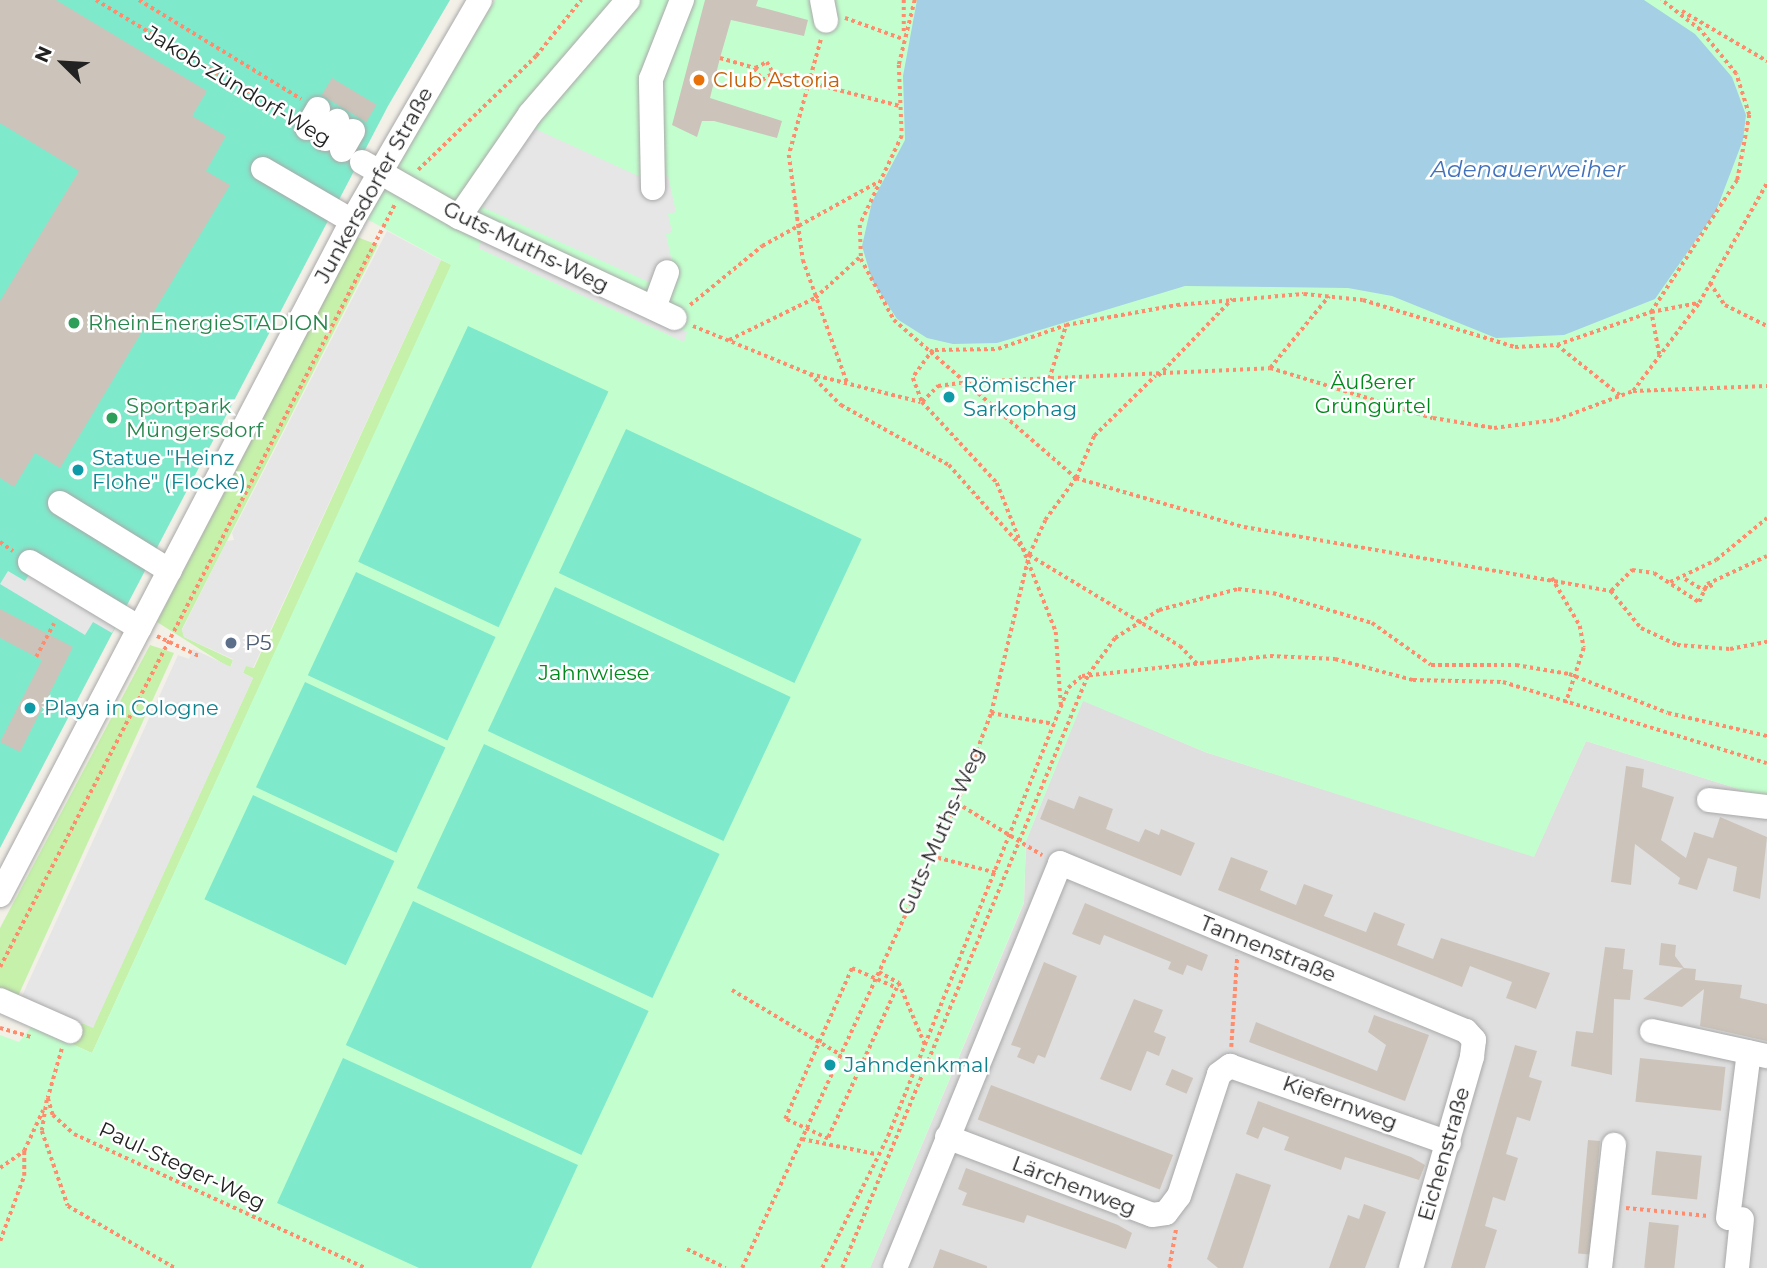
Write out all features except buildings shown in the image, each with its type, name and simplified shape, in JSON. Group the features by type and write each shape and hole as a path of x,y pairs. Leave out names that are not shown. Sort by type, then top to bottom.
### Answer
{"street":[{"name":"Junkersdorfer Straße","path":"0,895 352,221 340,139 480,0"},
{"path":"459,218 486,187 530,114 628,0"},
{"path":"653,188 651,79 682,0"},
{"name":"Guts-Muths-Weg","path":"340,139 405,185 459,218 672,317"},
{"path":"263,169 352,221"},
{"path":"667,272 672,317"},
{"path":"60,503 170,571"},
{"path":"30,562 140,628"},
{"path":"1709,800 1767,807"},
{"path":"895,1268 1060,863"},
{"name":"Tannenstraße","path":"1060,863 1466,1031 1474,1040"},
{"path":"0,1000 66,1040"},
{"path":"1651,1031 1758,1054 1735,1219 1737,1268"},
{"name":"Eichenstraße","path":"1411,1268 1448,1143 1474,1040"},
{"name":"Lärchenweg","path":"947,1138 1152,1215 1166,1213 1179,1196 1219,1074 1230,1066"},
{"name":"Kiefernweg","path":"1230,1066 1448,1143"},
{"path":"1600,1268 1614,1145"}],"path":[{"name":"Jakob-Zündorf-Weg","path":"96,0 340,139"},
{"path":"139,0 340,139"},
{"path":"0,967 166,640 405,185 536,56 581,0"},
{"path":"904,0 900,106 902,136 860,225 861,256 894,320 933,350 1076,478 1244,527 1552,578 1611,591 1640,628 1677,645 1730,649 1767,642"},
{"path":"904,37 915,0"},
{"path":"1661,0 1767,61"},
{"path":"1659,355 1651,312 1723,208 1748,138 1745,92 1736,74 1676,9"},
{"path":"847,382 815,298 789,155 825,11 904,37"},
{"path":"720,58 755,68 767,62 773,73"},
{"path":"755,68 762,80 773,73 900,106"},
{"path":"672,317 801,221 878,183"},
{"path":"1633,391 1699,303 1767,183"},
{"path":"729,340 815,298 861,256"},
{"path":"1710,283 1725,305 1767,326"},
{"path":"933,350 998,349 1066,325 1234,298 1329,296 1363,300 1498,345 1557,345 1651,312 1699,303"},
{"path":"1270,368 1329,296"},
{"name":"Guts-Muths-Weg","path":"742,1268 957,803 991,713 1029,555 1076,478 1094,436 1234,298"},
{"path":"672,317 810,374 922,402"},
{"path":"1049,379 1066,325"},
{"path":"1557,345 1621,397"},
{"path":"933,350 913,378 922,402 997,483 1029,555 1056,632 1061,706"},
{"path":"922,402 939,386 967,382 1157,376 1270,368 1433,418 1493,428 1556,421 1633,391 1767,386"},
{"path":"810,374 841,405 949,465 1029,555 1140,621 1199,666"},
{"path":"1670,582 1685,578 1712,562 1767,518"},
{"path":"1611,591 1632,570 1670,582 1696,602 1703,590 1767,556"},
{"path":"1552,578 1580,626 1584,648 1566,703"},
{"path":"1685,578 1703,590"},
{"path":"842,1268 1087,675 1115,638 1140,621 1186,599 1238,589 1273,593 1372,623 1431,665 1516,665 1573,675 1668,713 1767,736"},
{"path":"36,657 54,623"},
{"path":"140,628 199,656"},
{"path":"822,1268 926,1048 1068,688 1087,675 1199,666 1270,656 1335,659 1413,680 1503,682 1767,763"},
{"path":"991,713 1054,724"},
{"path":"957,803 1010,839 1060,863"},
{"path":"931,856 997,873"},
{"path":"1230,1066 1238,937"},
{"path":"852,968 897,988 828,1139 785,1119 818,1044 852,968"},
{"path":"879,972 899,984 926,1048"},
{"path":"732,990 818,1044 841,1055"},
{"path":"0,1241 24,1176 24,1151 47,1098 66,1040"},
{"path":"47,1098 42,1131 68,1206 175,1268"},
{"name":"Paul-Steger-Weg","path":"47,1098 53,1115 74,1134 366,1268"},
{"path":"802,1139 876,1154"},
{"path":"0,1168 24,1151"},
{"path":"1607,1206 1679,1213"},
{"path":"1166,1213 1176,1222 1169,1268"},
{"path":"687,1249 726,1268"}],"shaded area":[{"path":"529,126 645,179 668,176 676,212 668,214 672,232 666,234 674,272 662,288 482,207"},
{"name":"P5","path":"387,231 441,260 253,668 246,666 243,673 253,678 93,1028 82,1023 72,1044 23,1022 33,1001 22,996 178,655 189,659 193,649 231,667 233,659 184,637 182,630 227,541 234,540 232,533"},
{"path":"482,240 687,332 684,342 478,248"},
{"path":"32,570 118,622 112,633 93,622 85,635 0,584 8,571 25,581"},
{"path":"1083,700 1205,752 1534,856 1586,741 1767,798 1767,1268 870,1268 1024,903 1026,841"}],"green space":[{"name":"Sportpark Müngersdorf","path":"0,0 450,0 388,106 0,848"},
{"name":"Äußerer Grüngürtel","path":"495,0 1767,0 1767,798 1586,741 1534,857 1205,752 1083,701 1026,841 1024,902 870,1268 0,1268 0,1035 19,1042 32,1026 92,1053 451,265 365,218"},
{"path":"357,237 378,245 182,629 184,637 233,660 230,668 157,622"},
{"path":"441,260 452,265 92,1053 72,1044 82,1023 93,1027 253,678 243,673 246,665 254,668"},
{"path":"468,326 608,392 499,627 358,562"},
{"path":"626,429 862,539 794,683 559,573"},
{"path":"356,572 496,637 447,740 308,675"},
{"name":"Jahnwiese","path":"555,587 791,697 723,841 488,731"},
{"path":"150,645 174,653 18,996 0,989 0,928"},
{"path":"305,682 445,748 396,853 256,787"},
{"path":"484,744 720,854 652,998 417,888"},
{"path":"253,795 394,861 346,965 204,899"},
{"path":"413,901 649,1011 581,1155 346,1045"},
{"path":"343,1058 578,1165 531,1268 419,1268 277,1203"}],"water":[{"name":"Adenauerweiher","path":"917,0 1644,0 1695,34 1732,77 1746,115 1743,140 1716,211 1655,299 1564,335 1496,338 1392,296 1348,288 1185,286 997,343 953,344 927,338 897,319 872,280 862,246 872,202 905,140 903,76"}],"place":[{"name":"Club Astoria","path":"699,80"},
{"name":"RheinEnergieSTADION","path":"74,323"},
{"name":"Römischer Sarkophag","path":"949,397"},
{"name":"Sportpark Müngersdorf","path":"112,418"},
{"name":"Statue \"Heinz Flohe\" (Flocke)","path":"78,470"},
{"name":"P5","path":"231,643"},
{"name":"Playa in Cologne","path":"30,708"},
{"name":"Jahndenkmal","path":"830,1065"}]}
